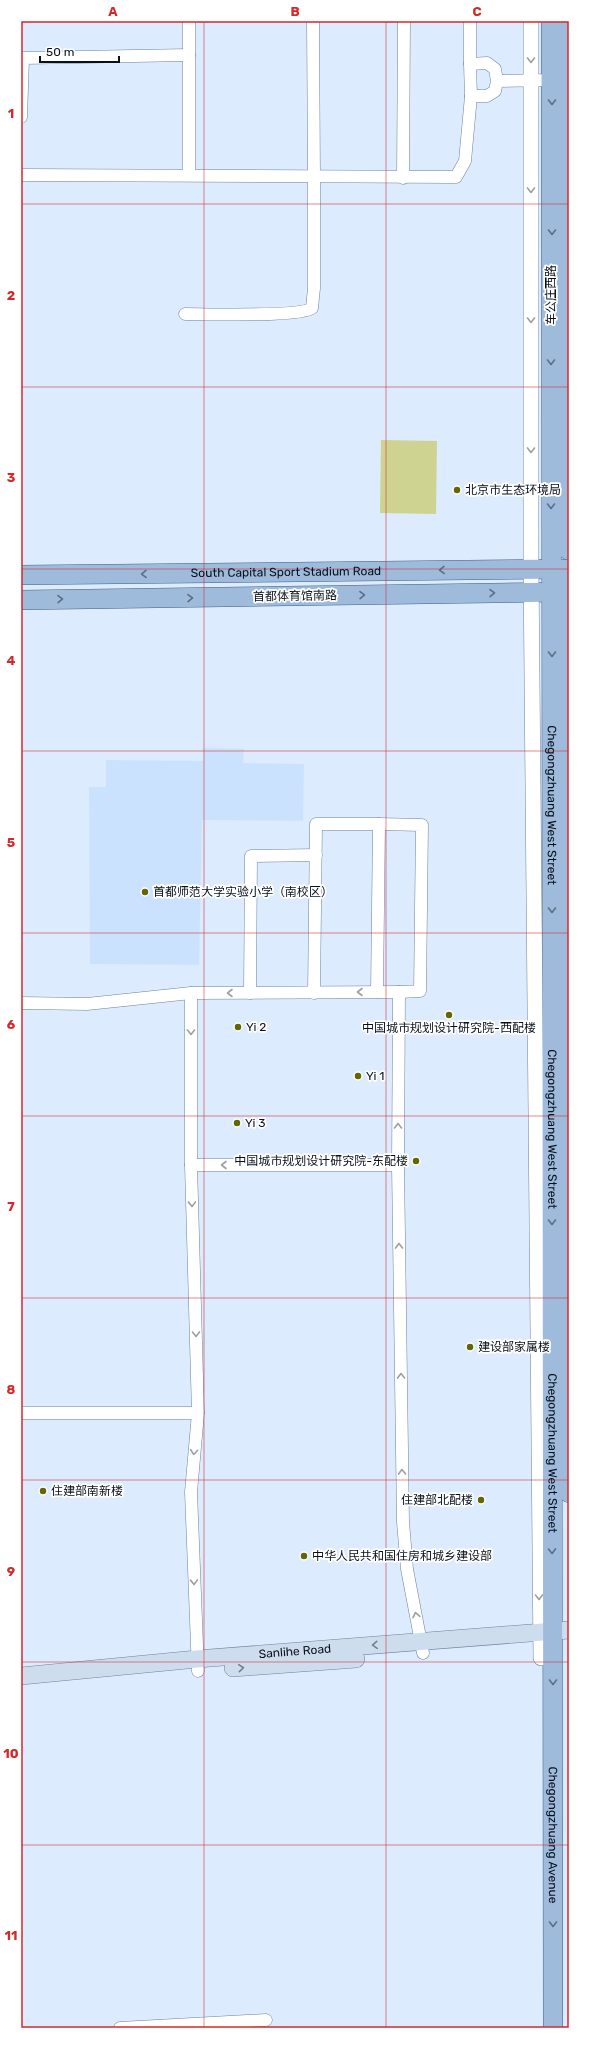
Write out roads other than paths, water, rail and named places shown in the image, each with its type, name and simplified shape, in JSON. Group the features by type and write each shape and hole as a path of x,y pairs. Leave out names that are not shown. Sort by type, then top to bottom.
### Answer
{"main road":[{"name":"车公庄西路","path":"552,21 560,80 563,615"},
{"path":"560,80 568,21"},
{"name":"South Capital Sport Stadium Road","path":"21,576 531,569 563,560"},
{"name":"首都体育馆南路","path":"21,600 563,592"},
{"name":"Chegongzhuang West Street","path":"563,615 569,920 569,1493"},
{"name":"Chegongzhuang West Street","path":"552,1640 552,1442 563,615"},
{"path":"538,1474 552,1442"},
{"name":"Sanlihe Road","path":"21,1676 197,1660 552,1640"},
{"name":"Chegongzhuang Avenue","path":"552,1640 553,2028"},
{"name":"Sanlihe Road","path":"21,1685 197,1660"}],"street":[{"path":"189,21 189,174"},
{"path":"185,314 288,313 309,311 312,308 314,288 313,21"},
{"path":"403,178 404,21"},
{"path":"21,175 189,174 314,178 456,177 465,161 471,96 470,21"},
{"path":"531,21 531,569 538,1474 552,1640"},
{"path":"21,118 23,58 189,55"},
{"path":"470,64 487,63 495,69 497,81 495,91 487,96 471,96"},
{"path":"497,81 560,80"},
{"path":"21,1003 87,1004 191,993 314,993 420,991 422,825 316,824 314,993"},
{"path":"377,992 379,824"},
{"path":"250,993 251,856 316,855"},
{"path":"399,992 398,1165 403,1522 407,1569 422,1648"},
{"path":"191,993 191,1165 198,1413 191,1492 197,1660"},
{"path":"191,1165 398,1165"},
{"path":"21,1412 198,1413"},
{"path":"120,2028 266,2020"}],"place":[{"name":"北京市生态环境局","path":"457,490"},
{"name":"首都师范大学实验小学（南校区）","path":"145,892"},
{"name":"中国城市规划设计研究院-西配楼","path":"449,1015"},
{"name":"Yi 2","path":"238,1027"},
{"name":"Yi 1","path":"358,1076"},
{"name":"Yi 3","path":"237,1123"},
{"name":"中国城市规划设计研究院-东配楼","path":"416,1161"},
{"name":"建设部家属楼","path":"470,1347"},
{"name":"住建部南新楼","path":"43,1491"},
{"name":"住建部北配楼","path":"481,1500"},
{"name":"中华人民共和国住房和城乡建设部","path":"304,1556"}]}
